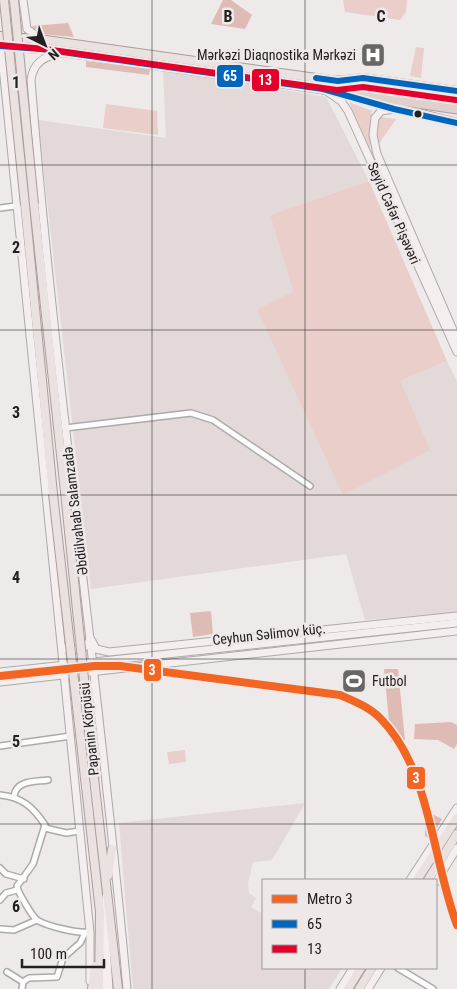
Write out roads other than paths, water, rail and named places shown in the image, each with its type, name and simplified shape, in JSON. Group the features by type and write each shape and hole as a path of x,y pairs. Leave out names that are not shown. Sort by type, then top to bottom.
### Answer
{"highway":[{"path":"338,81 457,99"},
{"path":"320,88 457,109"}],"main road":[{"name":"Əbdülvahab Salamzadə","path":"4,0 53,494"},
{"name":"Əbdülvahab Salamzadə","path":"14,0 64,492"},
{"path":"0,2 10,7 21,0 27,29 37,37 46,40"},
{"name":"Əbdülvahab Salamzadə","path":"0,37 71,736 88,932 91,989"},
{"path":"0,37 46,40 338,81 363,78 457,91"},
{"path":"0,46 64,52 320,88 394,109 457,123"},
{"name":"Əbdülvahab Salamzadə","path":"64,52 46,56 36,64 32,75 32,94 68,452 97,692 127,989"},
{"path":"5,94 10,82 17,78 25,80 32,94"},
{"name":"Seyid Cəfər Pişəvəri","path":"320,88 334,95 344,104 457,352"},
{"name":"Seyid Cəfər Pişəvəri","path":"394,109 381,111 373,122 374,145 404,220 457,339"},
{"path":"379,178 386,175"},
{"path":"55,400 64,414"},
{"path":"39,417 44,403"},
{"path":"62,469 68,452"},
{"path":"42,456 51,470"},
{"name":"Papanin Körpüsü","path":"64,492 106,888"},
{"name":"Papanin Körpüsü","path":"53,494 100,912"},
{"name":"Ceyhun Səlimov küç.","path":"90,636 96,649 104,652 457,616"},
{"name":"Ceyhun Səlimov küç.","path":"64,665 457,623"},
{"name":"Ceyhun Səlimov küç.","path":"64,674 457,631"},
{"path":"269,642 294,632"},
{"path":"61,641 68,649 82,649 89,643 90,636"},
{"path":"129,658 142,648 157,655"},
{"path":"0,672 64,665"},
{"path":"0,682 64,674"},
{"path":"66,694 72,684 89,682 97,692"},
{"path":"411,879 457,808"},
{"path":"418,879 457,818"},
{"path":"429,879 457,834"},
{"path":"437,880 457,848"},
{"path":"109,989 104,917 112,850"},
{"path":"106,888 118,989"},
{"path":"99,989 100,912"},
{"path":"100,912 104,989"},
{"path":"88,932 99,989"},
{"path":"91,989 99,939"},
{"path":"340,989 352,969"},
{"path":"348,989 360,969"},
{"path":"359,989 371,969"},
{"path":"368,989 380,969"}],"street":[{"path":"0,208 16,206"},
{"path":"66,428 191,413 213,420 310,486"},
{"path":"0,746 71,736"},
{"path":"14,796 14,790 21,784 48,780"},
{"path":"0,795 14,796 26,802 44,822 45,828 33,864 24,879 16,890 6,892 0,900"},
{"path":"45,828 66,834 80,831"},
{"path":"0,868 6,874 24,879"},
{"path":"16,890 37,920"},
{"path":"0,929 14,930 37,920 88,932 80,943 63,958 57,978 29,978 22,982"},
{"path":"400,969 433,989"},
{"path":"7,972 22,982"},
{"path":"22,982 22,989"}],"metro line":[{"name":"3","path":"0,676 95,666 120,666 340,695 361,705 380,718 397,739 410,763 428,816 457,925"}],"place":[{"name":"Mərkəzi Diaqnostika Mərkəzi","path":"373,55"},
{"name":"Futbol","path":"354,681"}]}
